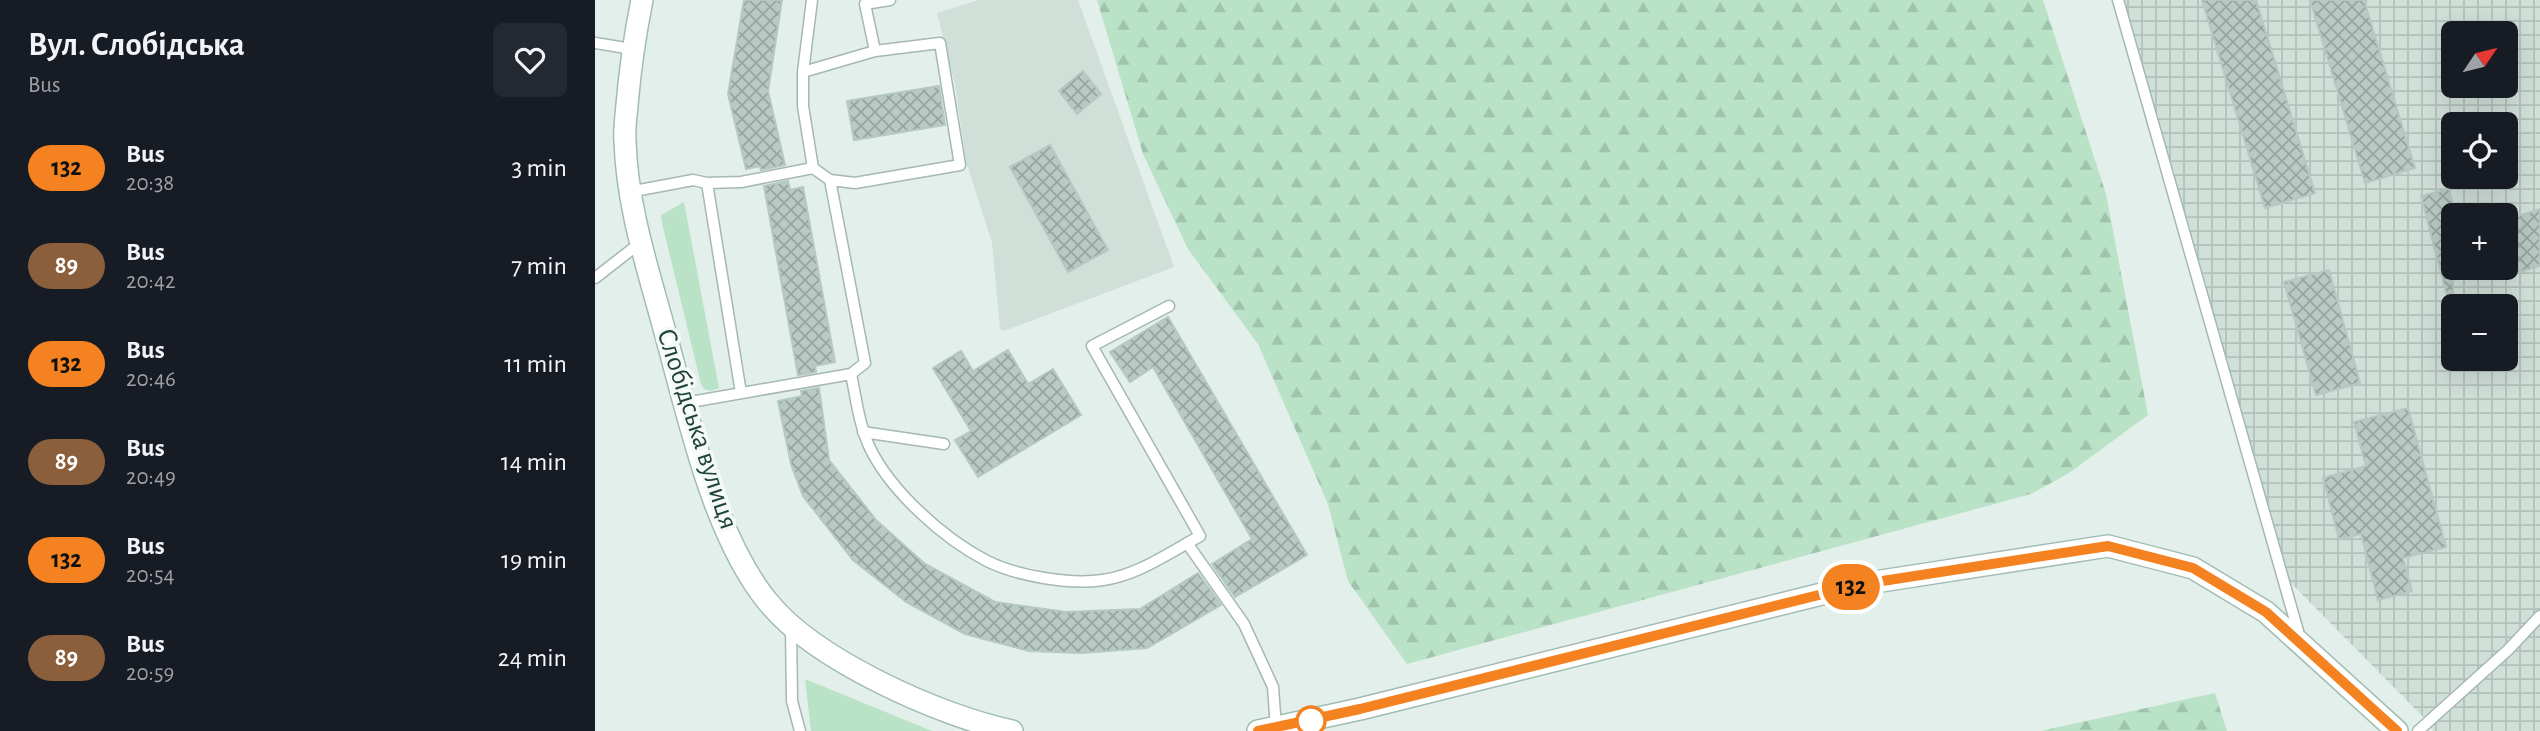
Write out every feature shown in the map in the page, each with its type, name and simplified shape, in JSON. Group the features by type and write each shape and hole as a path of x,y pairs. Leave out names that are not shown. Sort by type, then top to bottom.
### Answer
{"street":[{"name":"Слобідська вулиця","path":"642,0 632,49 625,139 629,192 640,243 713,498 743,564 767,601 791,626 847,665 919,700 1003,730"},
{"path":"1267,729 1299,727 1863,584 2108,546 2193,568 2266,612 2397,731"}],"lane":[{"path":"803,72 875,51 940,43 960,165 855,183 830,180 813,168 803,106 803,72 812,0"},
{"path":"875,51 865,4 890,0"},
{"path":"2118,0 2301,644"},
{"path":"595,43 632,49"},
{"path":"629,192 693,180 707,183 741,182 813,168"},
{"path":"685,404 851,374 865,363 830,180"},
{"path":"707,183 741,393"},
{"path":"595,278 640,243"},
{"path":"851,374 863,432 880,464 906,497 940,529 988,561 1032,575 1073,581 1103,580 1138,570 1200,536 1092,346 1169,306"},
{"path":"863,432 944,444"},
{"path":"1187,543 1244,624 1273,687 1267,729"},
{"path":"2419,731 2508,650 2540,616"},
{"path":"791,626 792,701 800,731"}],"shaded area":[{"path":"978,0 1078,0 1174,267 1004,331 1000,329 992,243 966,161 955,85 937,13"},
{"path":"2118,0 2540,0 2540,731 2433,731 2428,722 2283,575"}],"green space":[{"path":"1097,0 2043,0 2106,194 2148,415 2069,473 2031,494 1407,664 1348,581 1328,504 1258,344 1188,249 1143,154"},
{"path":"684,202 719,388 711,391 704,389 701,384 662,223 661,215"},
{"path":"805,679 932,731 811,731"},
{"path":"2215,693 2227,731 2042,731 2054,728"}],"building":[{"path":"744,0 782,0 768,91 785,165 761,170 760,166 746,169 728,94"},
{"path":"2202,0 2256,0 2315,193 2265,208"},
{"path":"2310,0 2364,0 2415,168 2365,183"},
{"path":"1083,71 1101,94 1077,114 1059,91"},
{"path":"939,86 945,125 854,140 847,101"},
{"path":"1050,145 1108,250 1068,272 1010,167"},
{"path":"788,181 790,190 803,187 835,362 815,366 816,372 798,375 764,186"},
{"path":"2449,189 2452,203 2441,203 2441,273 2421,196"},
{"path":"2540,209 2540,266 2518,272 2518,216"},
{"path":"2329,270 2360,383 2316,395 2284,282"},
{"path":"2443,280 2453,280 2453,294 2446,294"},
{"path":"1168,317 1307,555 1235,597 1212,564 1252,539 1153,367 1130,382 1110,352"},
{"path":"1008,350 1028,384 1053,369 1081,415 978,477 955,440 971,431 933,368 961,351 973,371"},
{"path":"819,388 829,460 876,520 925,564 995,602 1066,612 1140,609 1198,573 1221,605 1147,648 1081,653 1029,651 965,634 906,602 853,560 803,496 791,464 778,401 802,396 801,391"},
{"path":"2408,408 2446,547 2403,558 2412,591 2378,600 2361,534 2339,539 2323,478 2366,466 2354,422"}],"bus line":[{"name":"132","path":"1258,731 1360,709 1863,584 2108,546 2193,568 2266,612 2397,731"}]}
